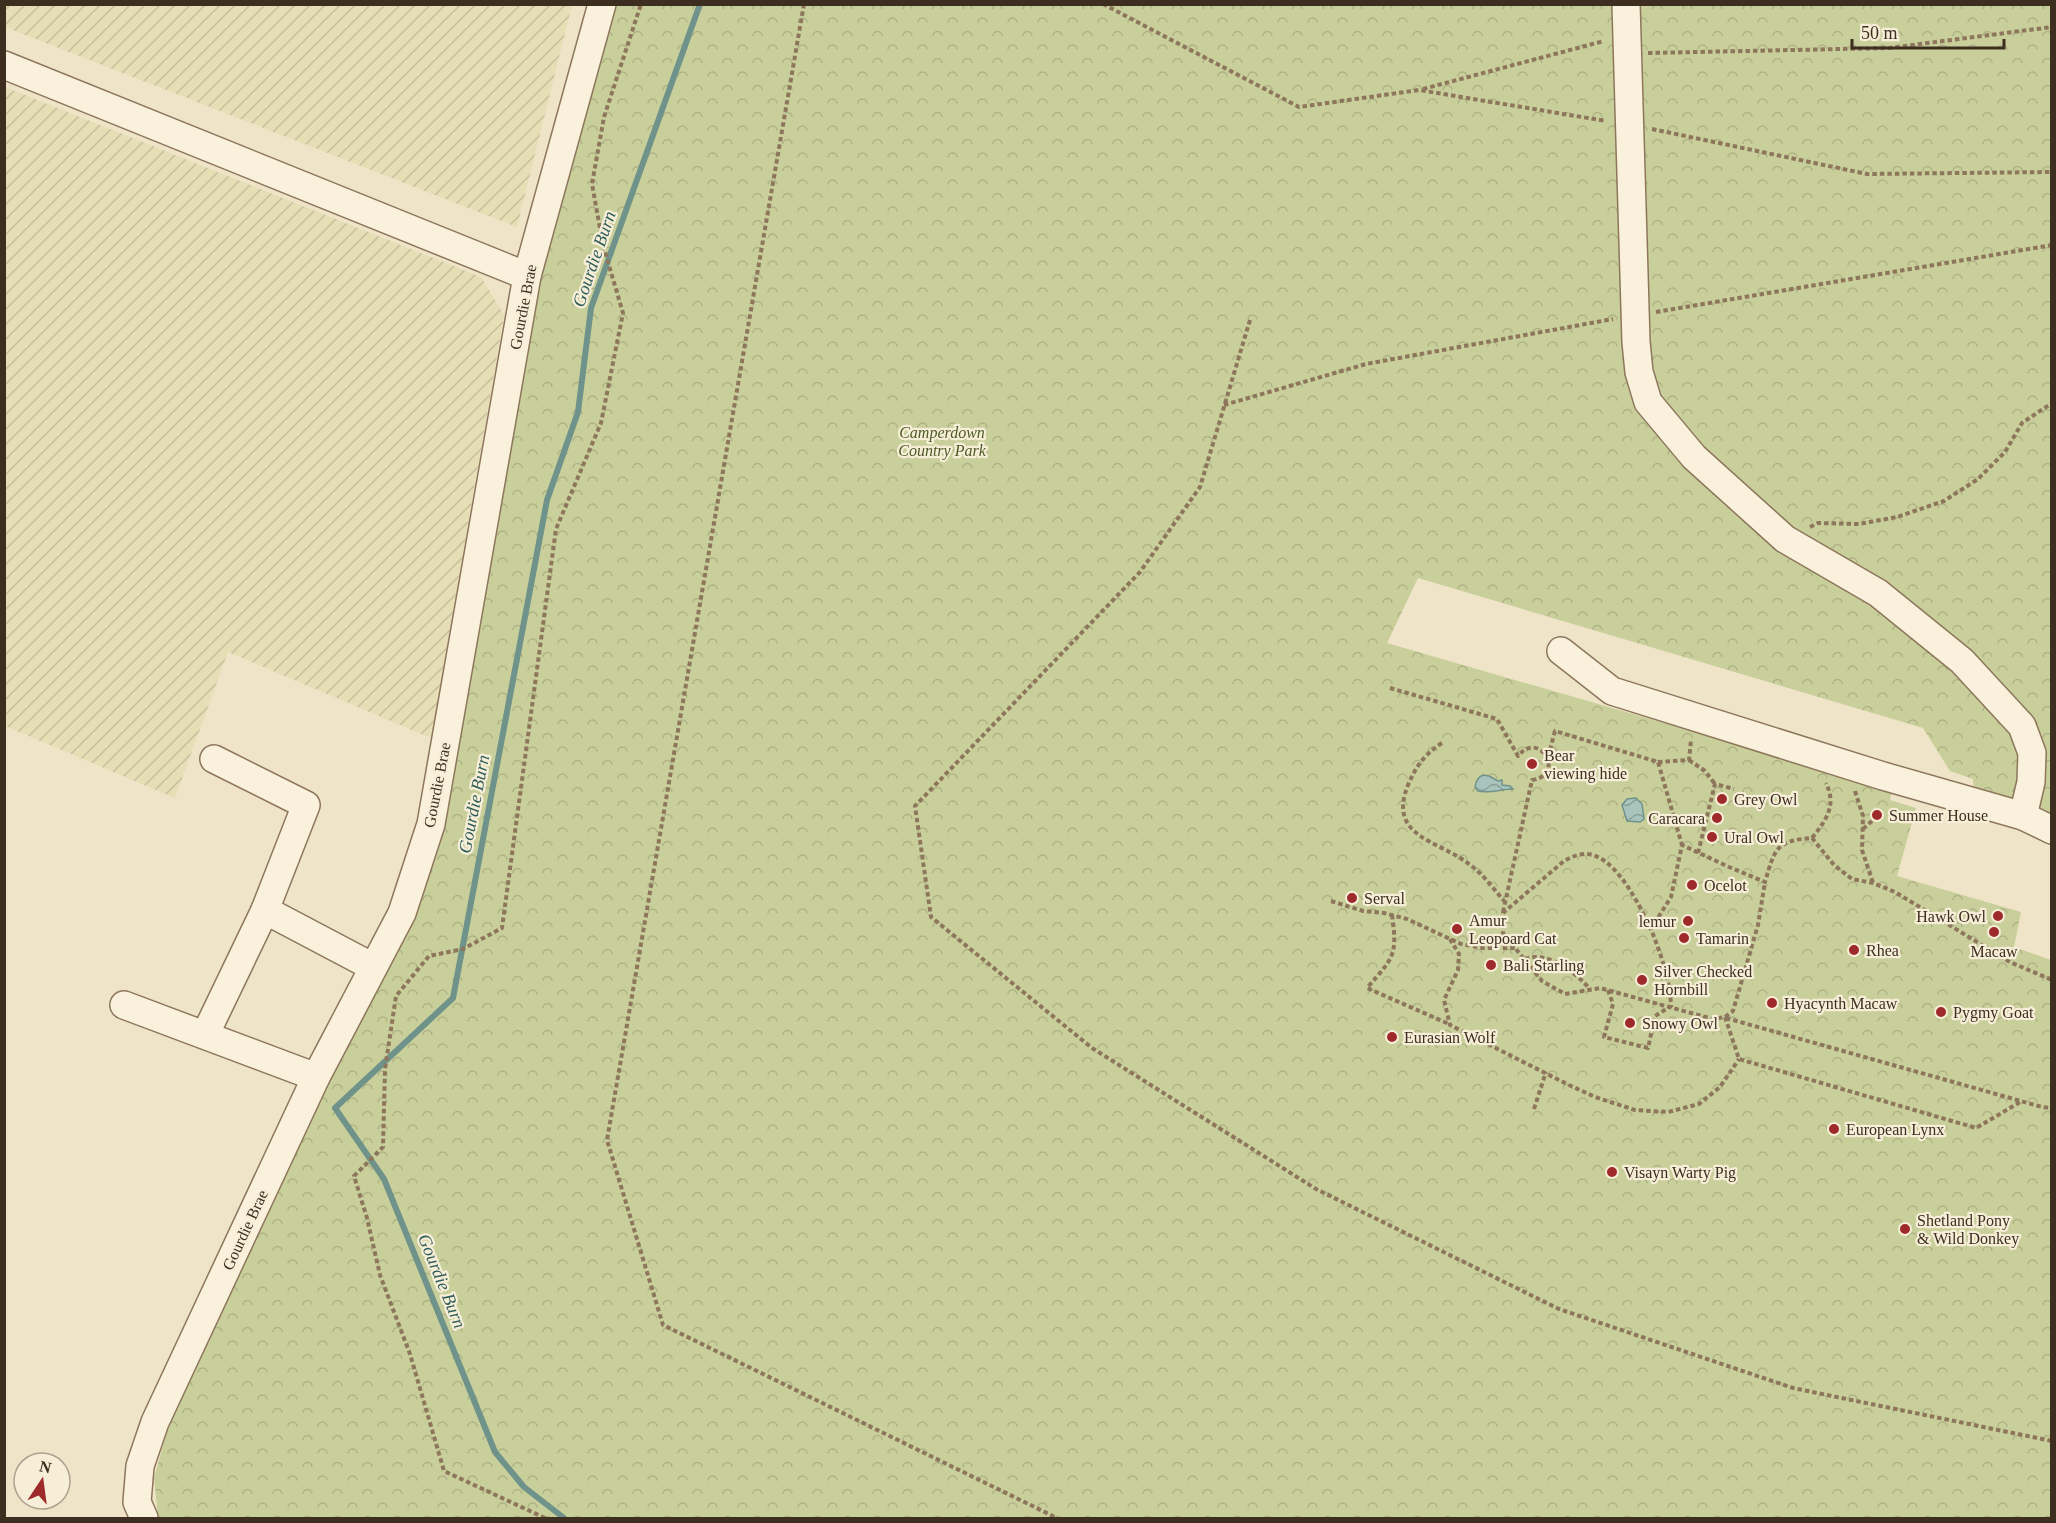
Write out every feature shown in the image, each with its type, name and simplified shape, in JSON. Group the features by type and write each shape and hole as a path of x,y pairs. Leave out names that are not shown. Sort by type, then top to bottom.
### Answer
{"street":[{"name":"Gourdie Brae","path":"144,1518 137,1502 140,1466 154,1422 316,1077 402,913 430,824 527,276 602,4"},
{"path":"1626,4 1635,315 1639,372 1648,402 1694,457 1785,539 1878,593 1962,661 2022,726 2032,753 2031,782 2023,816"},
{"path":"4,65 527,276"},
{"path":"1561,651 1612,691 1872,773 2023,816 2052,830"},
{"path":"206,1035 265,910 306,806 214,759"},
{"path":"265,910 373,967"},
{"path":"124,1005 316,1077"}],"path":[{"path":"546,1518 444,1471 410,1354 380,1275 367,1218 354,1176 382,1147 385,1069 396,996 429,956 463,949 502,928 556,529 601,423 623,313 603,245 592,184 604,117 641,4"},
{"path":"804,4 607,1140 663,1325 1057,1518"},
{"path":"1103,4 1299,107 1419,90 1610,39 1628,53 1889,48 2052,27"},
{"path":"1419,90 1630,125 1867,174 2052,172"},
{"path":"1224,405 1366,364 1635,315 2052,245"},
{"path":"1250,320 1200,487 1140,572 915,806 931,917 1092,1048 1316,1189 1558,1309 1792,1388 2052,1441"},
{"path":"1785,539 1818,523 1859,524 1897,517 1944,501 1978,479 2005,452 2022,423 2052,403"},
{"path":"1390,688 1497,719 1518,756 1525,749 1535,748 1545,753 1548,758"},
{"path":"1689,760 1693,730"},
{"path":"1734,789 1715,784 1705,771 1689,760 1658,762 1555,731 1545,774 1541,778 1532,780 1504,901 1503,933 1542,981 1565,994 1600,987 1713,1019 1725,1017 2052,1108"},
{"path":"1442,743 1429,752 1415,769 1403,801 1404,819 1418,835 1471,864 1504,901"},
{"path":"1652,929 1671,897 1682,845 1658,762"},
{"path":"1725,1017 1733,1011 1740,989 1758,925 1765,882 1776,851 1784,843 1812,838 1827,819 1832,795 1824,779"},
{"path":"1698,853 1715,784"},
{"path":"1854,788 1863,816 1862,850 1873,883"},
{"path":"1862,830 1872,821"},
{"path":"1812,838 1834,865 1852,879 1873,883 1895,892 2010,962 2052,980"},
{"path":"1682,845 1765,882"},
{"path":"1503,913 1564,861 1575,855 1588,854 1599,858 1611,867 1634,894 1652,929 1665,964 1671,989 1671,1006"},
{"path":"1331,901 1392,915 1461,944 1483,948 1516,948"},
{"path":"1392,915 1396,942 1393,954 1367,988 1450,1025 1595,1097 1635,1110 1668,1112 1699,1104 1720,1087 1739,1059"},
{"path":"1450,939 1459,954 1458,970 1444,1000 1450,1025"},
{"path":"1525,959 1543,958 1570,969 1590,989"},
{"path":"1608,990 1612,1004 1604,1037 1615,1040 1648,1048 1655,1016 1671,1006"},
{"path":"1725,1017 1739,1059"},
{"path":"1739,1059 1976,1128 2022,1101"},
{"path":"1534,1109 1546,1072"}],"shaded area":[{"path":"4,5 572,5 517,227 5,27"},
{"path":"5,87 481,277 504,315 431,738 228,652 175,798 5,726"}],"green space":[{"name":"Camperdown Country Park","path":"602,5 2051,5 2051,843 1975,802 1973,779 1950,771 1923,728 1418,578 1387,643 1709,736 1894,784 1890,800 1916,808 1897,876 2021,912 2014,947 2051,960 2051,1518 158,1517 154,1478 171,1417 402,913 527,277"}],"water":[{"path":"1483,775 1498,781 1502,780 1502,785 1513,789 1478,791 1475,787 1476,783"},
{"path":"1636,798 1642,804 1644,819 1640,822 1627,821 1622,805 1627,799"}],"waterway":[{"name":"Gourdie Burn","path":"564,1518 524,1487 495,1452 384,1179 335,1108 453,998 547,500 578,412 591,308 700,4"}],"place":[{"name":"Bear viewing hide","path":"1532,764"},
{"name":"Grey Owl","path":"1722,799"},
{"name":"Summer House","path":"1877,815"},
{"name":"Caracara","path":"1717,818"},
{"name":"Ural Owl","path":"1712,837"},
{"name":"Ocelot","path":"1692,885"},
{"name":"Serval","path":"1352,898"},
{"name":"Hawk Owl","path":"1998,916"},
{"name":"lemur","path":"1688,921"},
{"name":"Amur Leopoard Cat","path":"1457,929"},
{"name":"Macaw","path":"1994,932"},
{"name":"Tamarin","path":"1684,938"},
{"name":"Rhea","path":"1854,950"},
{"name":"Bali Starling","path":"1491,965"},
{"name":"Silver Checked Hornbill","path":"1642,980"},
{"name":"Hyacynth Macaw","path":"1772,1003"},
{"name":"Pygmy Goat","path":"1941,1012"},
{"name":"Snowy Owl","path":"1630,1023"},
{"name":"Eurasian Wolf","path":"1392,1037"},
{"name":"European Lynx","path":"1834,1129"},
{"name":"Visayn Warty Pig","path":"1612,1172"},
{"name":"Shetland Pony & Wild Donkey","path":"1905,1229"}]}
